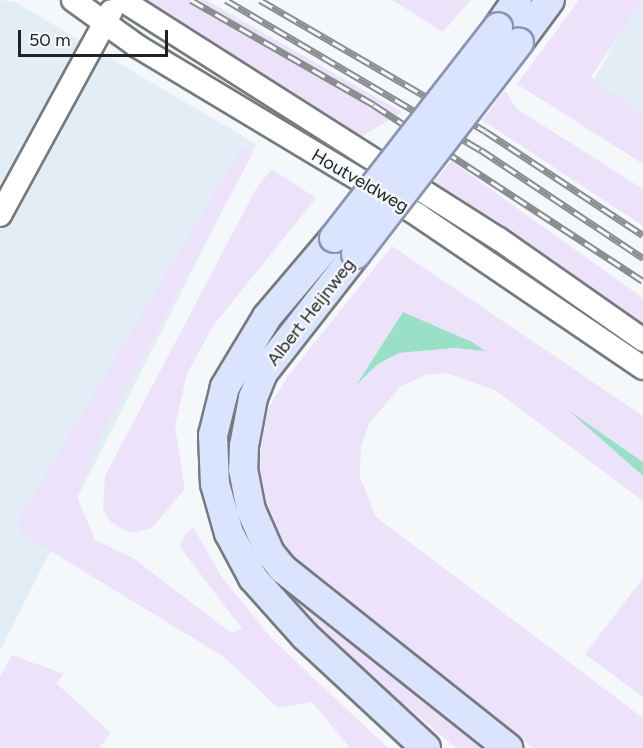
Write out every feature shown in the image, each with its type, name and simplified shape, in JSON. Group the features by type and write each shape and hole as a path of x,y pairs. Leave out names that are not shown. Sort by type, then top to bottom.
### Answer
{"main road":[{"name":"Albert Heijnweg","path":"508,35 517,0"},
{"name":"Albert Heijnweg","path":"508,748 283,569 270,553 251,510 243,469 244,446 260,381 345,246 508,35 550,0"},
{"name":"Albert Heijnweg","path":"345,246 267,317 225,387 213,435 215,484 229,533 253,578 305,636 426,748"}],"street":[{"name":"Houtveldweg","path":"73,0 104,23 254,118 418,215 643,368"},
{"name":"Houtveldweg","path":"120,0 499,239 643,340"},
{"path":"0,215 104,23 120,0"}],"shaded area":[{"path":"0,0 15,2 256,144 0,651"},
{"path":"141,0 206,0 402,112 363,136 319,114"},
{"path":"392,0 471,0 443,32"},
{"path":"579,0 642,0 591,77 643,116 643,164 517,84"},
{"path":"638,0 643,0 643,121 592,83"},
{"path":"505,90 516,108 643,189 643,226 482,120"},
{"path":"242,148 253,153 98,441 77,497 95,540 133,558 231,633 242,629 180,547 185,534 193,527 221,576 272,639 388,748 350,748 312,702 278,708 224,657 21,533 18,521"},
{"path":"451,161 643,298 643,327 434,182"},
{"path":"272,169 316,198 213,326 187,374 175,426 185,489 152,528 133,533 120,528 110,521 103,509 105,476 257,187"},
{"path":"392,246 643,416 643,462 573,414 643,476 643,501 495,390 446,373 426,375 401,386 370,422 361,446 360,477 376,517 643,718 643,748 533,748 290,560 268,524 257,484 265,414 288,376","holes":["403,313 484,350 455,348 399,353 378,364 361,380"]},
{"path":"403,312 472,342 485,351 455,348 399,353 378,364 357,384"},
{"path":"568,410 643,462 643,476"},
{"path":"643,578 643,697 585,654"},
{"path":"289,592 496,748 456,748 380,685 324,632"},
{"path":"12,655 64,674 56,683 111,733 99,748 0,748 0,676"}],"railway":[{"path":"191,0 374,105 643,281"},
{"path":"226,0 481,150 643,258"},
{"path":"260,0 485,131 643,235"}]}
